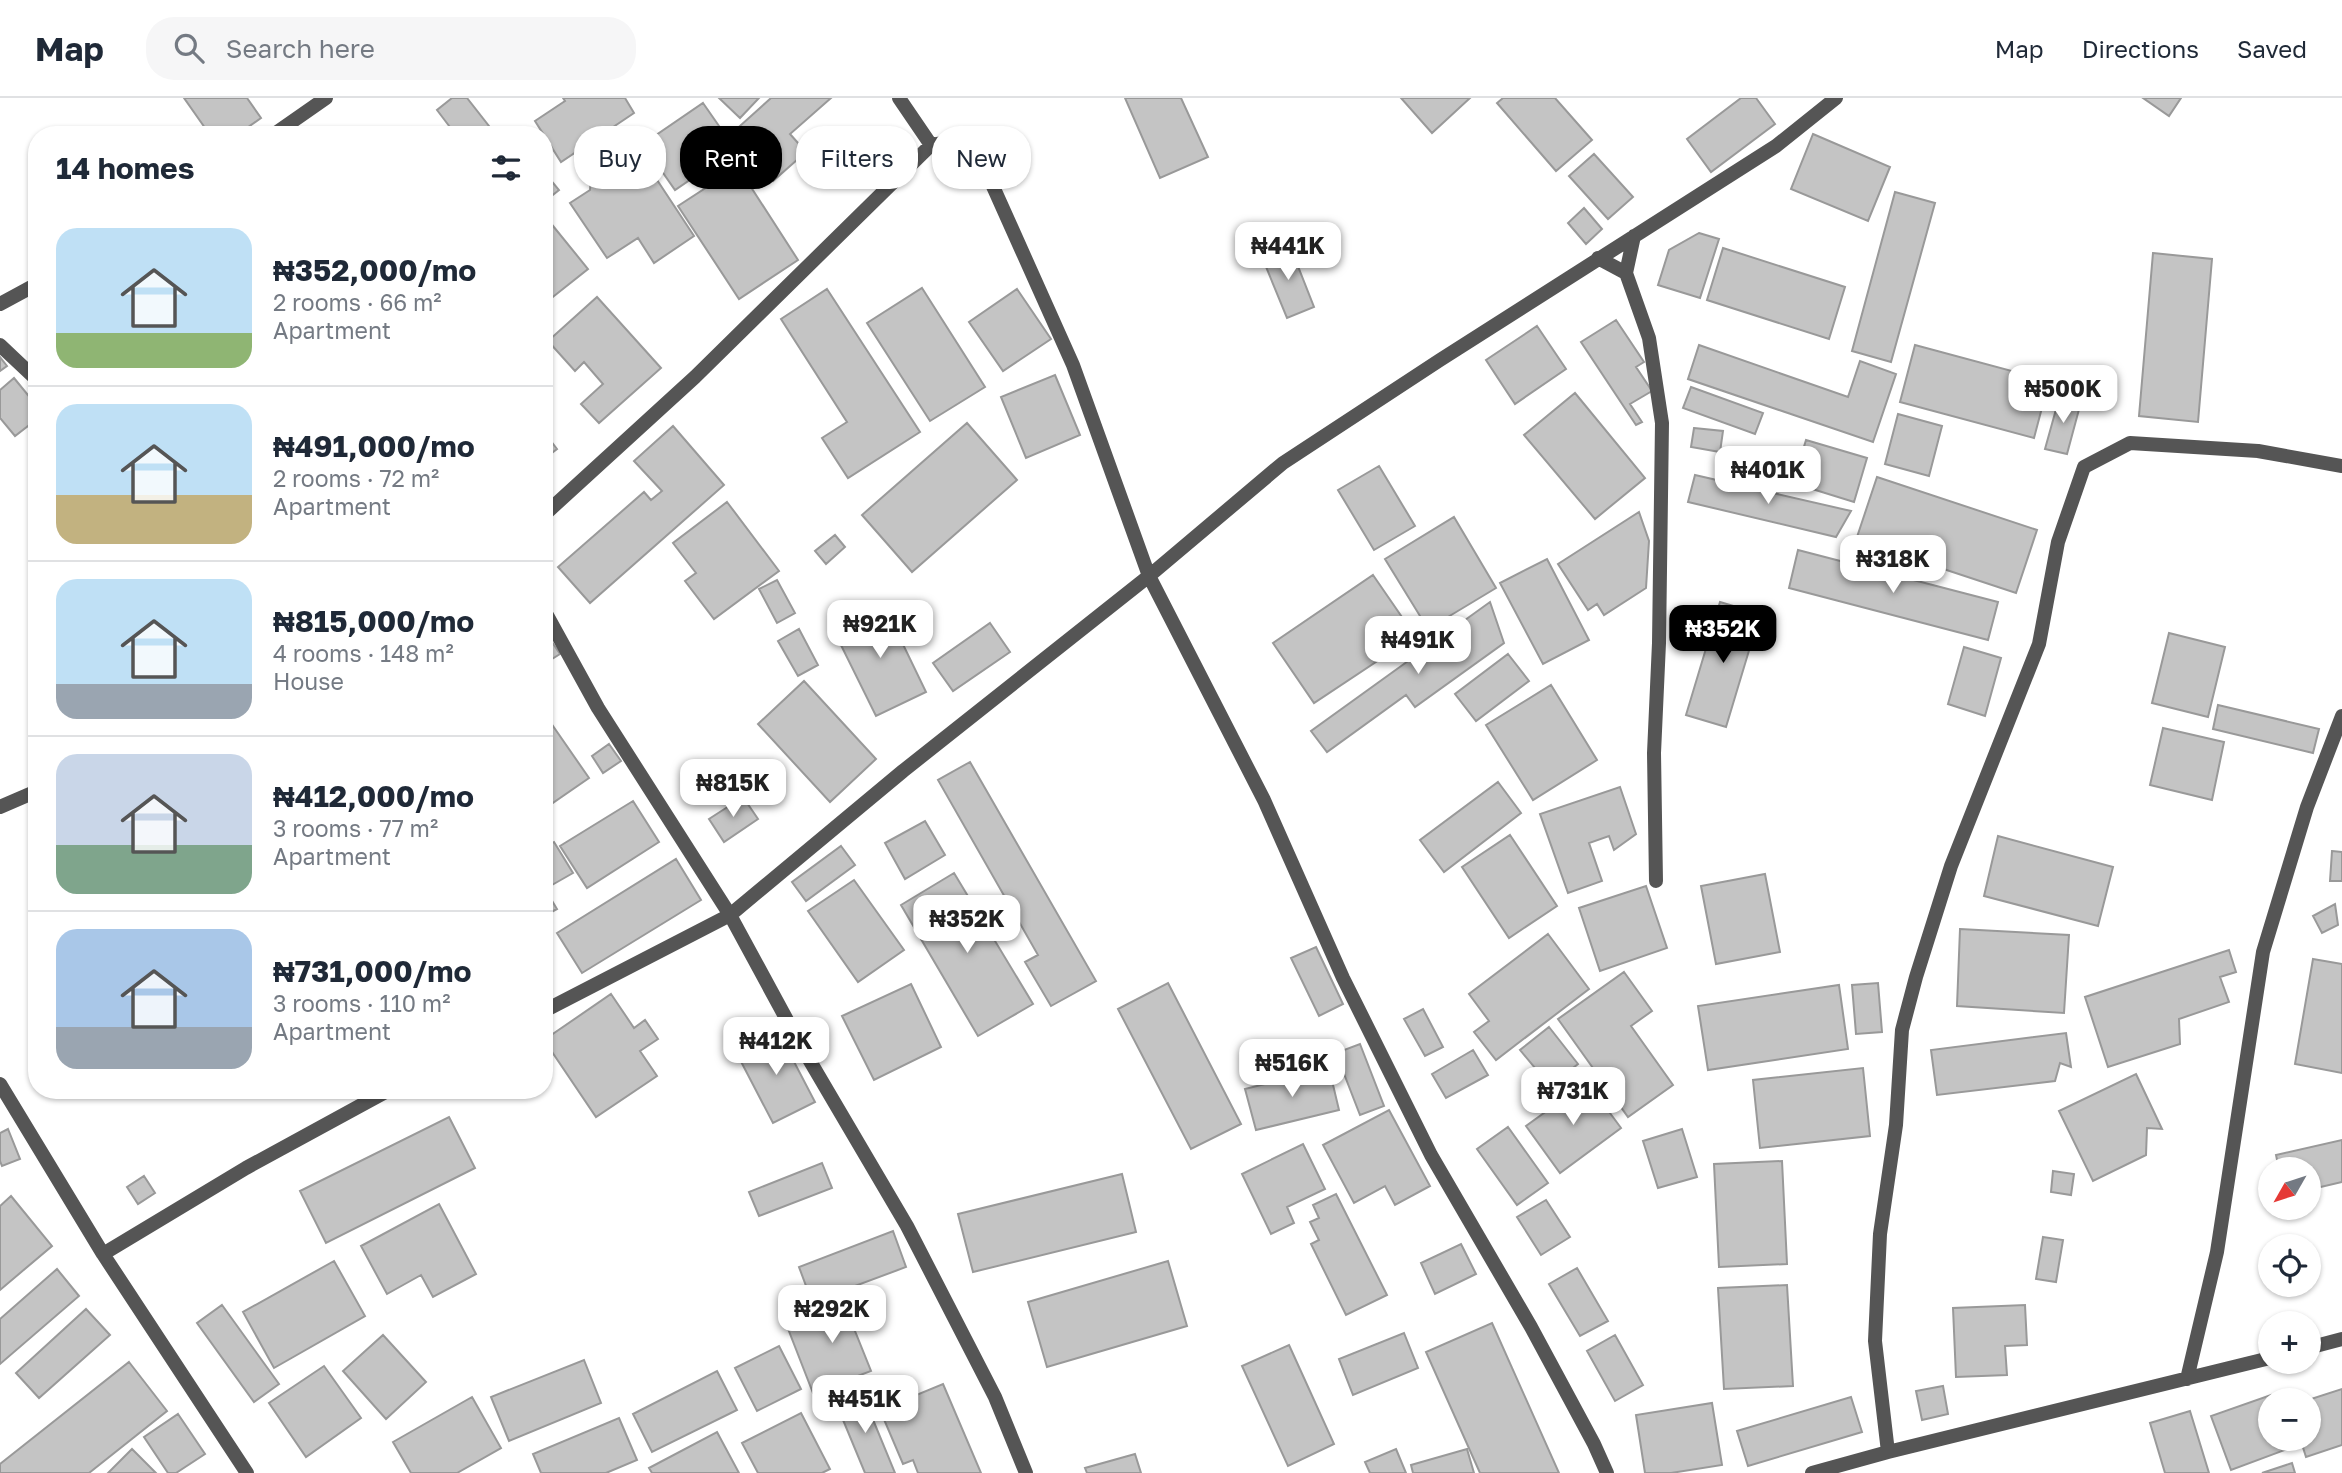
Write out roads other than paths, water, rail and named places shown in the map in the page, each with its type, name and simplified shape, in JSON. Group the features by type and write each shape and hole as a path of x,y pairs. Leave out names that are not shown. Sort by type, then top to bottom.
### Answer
{"street":[{"path":"286,126 326,98"},
{"path":"900,98 931,145"},
{"path":"553,1005 730,915 903,771 1149,576 1283,463 1776,146 1836,98"},
{"path":"553,507 695,377 931,145 962,140 976,152 1073,365 1149,576 1264,800 1343,978 1431,1155 1531,1327 1607,1473"},
{"path":"1634,236 1626,273 1649,338 1662,423 1659,643 1654,753 1656,881"},
{"path":"1598,258 1626,273"},
{"path":"0,304 28,289"},
{"path":"0,345 28,371"},
{"path":"1888,1452 1875,1342 1880,1234 1896,1125 1902,1030 1951,866 2039,644 2058,542 2084,467 2130,443 2258,450 2342,466"},
{"path":"553,626 598,708 730,915 800,1044 907,1226 995,1398 1026,1473"},
{"path":"2187,1379 2217,1252 2263,952 2307,807 2342,716"},
{"path":"0,807 28,795"},
{"path":"0,1084 103,1254 247,1473"},
{"path":"103,1254 246,1168 372,1099"},
{"path":"2321,1345 2342,1339"},
{"path":"1812,1473 2258,1360"}]}
